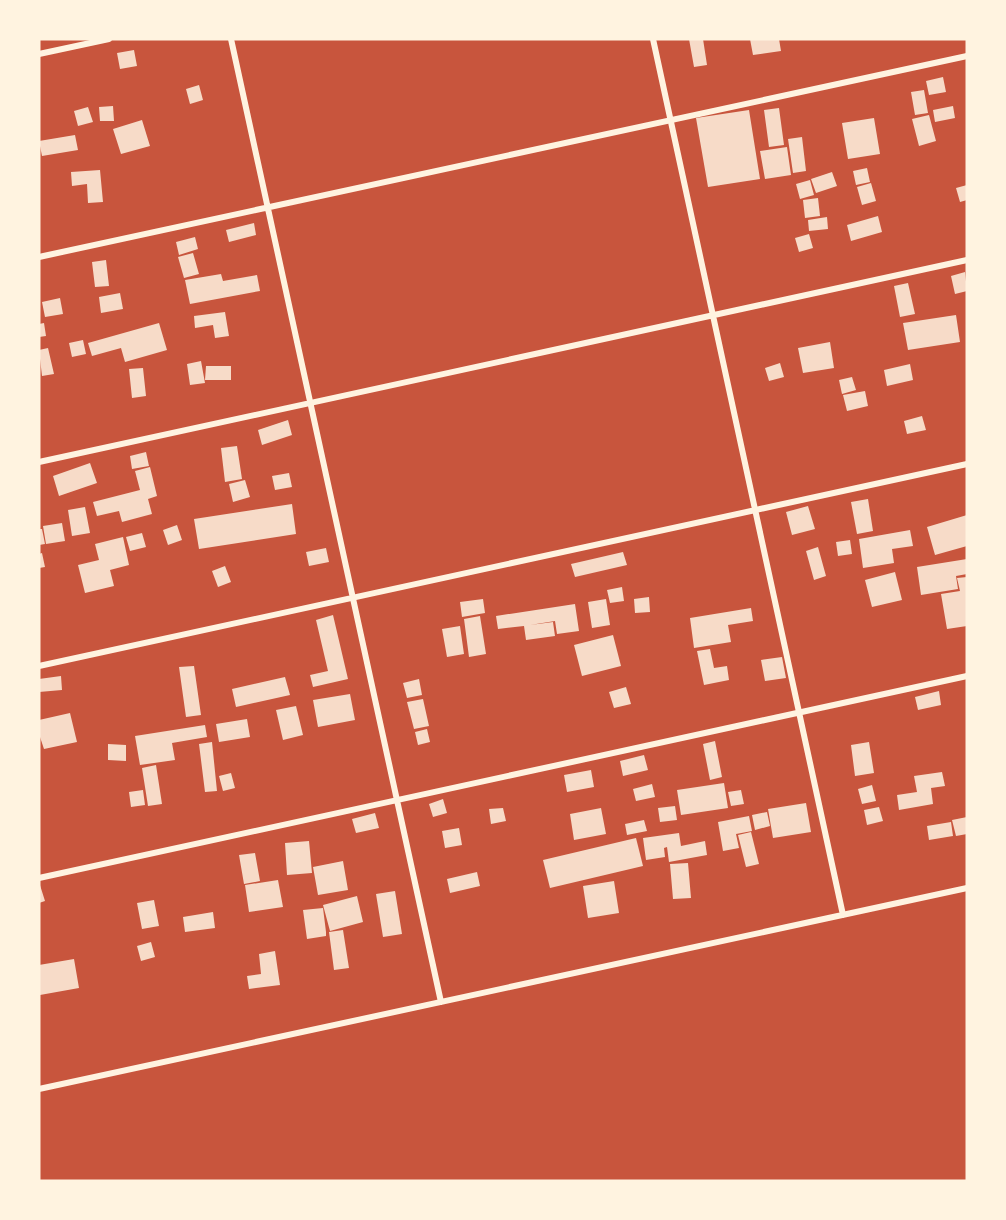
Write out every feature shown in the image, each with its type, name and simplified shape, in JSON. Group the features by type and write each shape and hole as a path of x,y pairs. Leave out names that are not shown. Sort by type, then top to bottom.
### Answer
{"street":[{"path":"39,54 109,39"},
{"path":"231,39 441,1002"},
{"path":"653,39 843,915"},
{"path":"39,257 967,56"},
{"path":"39,462 967,260"},
{"path":"39,666 967,464"},
{"path":"39,878 967,676"},
{"path":"39,1089 967,888"}],"building":[{"path":"689,39 703,39 707,65 694,67"},
{"path":"750,39 779,39 781,51 753,55"},
{"path":"134,50 137,66 120,69 117,53"},
{"path":"943,77 946,92 929,95 926,81"},
{"path":"199,85 203,100 190,104 186,89"},
{"path":"924,90 928,113 915,115 911,92"},
{"path":"113,106 114,121 100,121 99,107"},
{"path":"953,106 955,118 935,122 933,110"},
{"path":"88,107 93,122 78,126 74,111"},
{"path":"779,108 784,145 769,147 764,110"},
{"path":"749,110 760,179 708,187 696,118"},
{"path":"929,115 936,141 919,146 912,119"},
{"path":"874,118 880,154 848,159 842,123"},
{"path":"142,120 150,146 121,154 113,129"},
{"path":"75,135 78,150 42,156 39,141"},
{"path":"802,137 806,171 793,173 788,139"},
{"path":"787,147 791,175 765,179 760,151"},
{"path":"867,168 870,182 856,185 853,171"},
{"path":"100,170 103,202 88,203 87,184 72,186 71,172"},
{"path":"832,172 837,186 816,193 811,179"},
{"path":"810,180 814,195 800,199 796,184"},
{"path":"871,183 876,201 862,205 857,187"},
{"path":"967,185 967,200 960,202 956,188"},
{"path":"818,198 820,216 805,218 803,200"},
{"path":"878,216 882,232 851,241 847,225"},
{"path":"827,217 828,229 809,231 808,220"},
{"path":"254,223 256,235 229,242 226,230"},
{"path":"809,234 813,248 799,252 795,238"},
{"path":"195,237 198,249 179,255 176,242"},
{"path":"193,253 199,274 184,278 178,257"},
{"path":"106,260 109,286 95,287 92,262"},
{"path":"965,272 967,291 955,294 951,276"},
{"path":"221,274 223,281 257,275 260,291 190,304 185,280"},
{"path":"908,283 915,314 900,317 894,286"},
{"path":"120,293 123,309 101,313 99,297"},
{"path":"60,298 63,314 45,317 42,302"},
{"path":"225,312 229,336 215,338 213,325 195,328 194,316"},
{"path":"956,315 960,342 908,350 903,323"},
{"path":"44,323 46,336 39,337 39,324"},
{"path":"159,323 167,350 125,362 121,348 92,356 88,343"},
{"path":"83,340 86,354 72,357 69,343"},
{"path":"830,342 834,368 803,373 798,348"},
{"path":"48,348 54,374 42,376 39,350"},
{"path":"201,361 205,383 190,385 187,364"},
{"path":"780,363 784,377 769,381 765,368"},
{"path":"910,364 913,380 887,386 884,370"},
{"path":"206,366 231,366 231,380 205,380"},
{"path":"143,368 146,396 132,398 129,369"},
{"path":"852,377 856,390 842,394 839,380"},
{"path":"865,391 868,406 847,411 843,395"},
{"path":"922,416 926,430 907,434 904,421"},
{"path":"288,420 292,435 262,445 258,430"},
{"path":"237,446 242,479 225,482 221,448"},
{"path":"146,452 149,466 132,469 130,456"},
{"path":"90,463 97,483 59,496 53,476"},
{"path":"150,467 157,496 148,499 152,514 122,522 119,511 97,516 93,502 140,490 135,471"},
{"path":"289,473 292,487 275,490 272,476"},
{"path":"245,480 250,497 233,502 229,484"},
{"path":"868,499 873,531 857,534 851,502"},
{"path":"292,504 296,534 199,549 194,519"},
{"path":"808,506 815,529 792,535 786,512"},
{"path":"85,507 90,533 72,536 68,510"},
{"path":"967,515 967,546 935,555 927,527"},
{"path":"62,523 65,541 46,544 43,526"},
{"path":"177,525 182,540 168,545 163,530"},
{"path":"39,529 42,529 45,544 39,545"},
{"path":"910,530 913,546 892,549 894,563 863,568 859,539"},
{"path":"142,533 146,547 130,551 126,537"},
{"path":"123,537 129,565 110,570 114,586 85,593 78,565 99,560 95,544"},
{"path":"850,540 852,554 838,556 836,542"},
{"path":"818,547 826,576 814,580 806,551"},
{"path":"326,548 329,562 309,566 306,552"},
{"path":"623,552 627,565 575,577 571,564"},
{"path":"42,553 45,567 39,568 39,554"},
{"path":"967,559 967,574 956,576 958,589 921,595 917,567"},
{"path":"225,566 231,582 218,587 212,571"},
{"path":"895,572 902,600 872,607 865,580"},
{"path":"967,577 967,626 947,629 941,594 960,591 957,578"},
{"path":"622,587 624,601 610,603 607,590"},
{"path":"649,597 650,612 635,613 634,599"},
{"path":"483,599 485,613 462,617 460,602"},
{"path":"606,599 610,625 592,628 588,602"},
{"path":"575,604 579,631 557,634 555,621 530,625 553,622 555,636 526,640 524,626 498,629 496,616"},
{"path":"751,608 753,621 728,625 731,642 694,648 690,618"},
{"path":"333,615 348,679 313,687 310,675 328,671 316,620"},
{"path":"480,616 486,654 469,657 464,619"},
{"path":"460,626 464,654 447,657 442,629"},
{"path":"613,635 621,666 582,676 574,645"},
{"path":"710,649 714,668 727,666 729,680 704,685 697,651"},
{"path":"782,657 786,678 765,681 761,660"},
{"path":"194,666 201,715 186,717 179,667"},
{"path":"61,676 62,690 39,692 39,679"},
{"path":"285,677 290,695 236,707 232,689"},
{"path":"419,679 422,695 407,698 403,683"},
{"path":"626,687 631,704 614,708 609,692"},
{"path":"939,691 941,705 918,710 915,697"},
{"path":"350,694 355,720 318,727 313,700"},
{"path":"423,699 429,726 414,729 407,702"},
{"path":"296,706 303,735 283,740 276,710"},
{"path":"70,713 77,742 44,749 39,734 39,720"},
{"path":"247,719 250,737 219,742 216,724"},
{"path":"205,725 207,737 172,743 175,760 140,765 135,736"},
{"path":"427,729 430,742 418,745 415,732"},
{"path":"715,741 722,777 710,780 703,744"},
{"path":"212,742 217,791 205,792 199,744"},
{"path":"869,742 874,773 855,776 851,745"},
{"path":"108,744 126,745 126,761 108,760"},
{"path":"644,755 648,770 623,776 620,761"},
{"path":"156,765 162,804 148,806 142,768"},
{"path":"591,770 594,787 567,792 564,775"},
{"path":"942,772 945,786 931,788 933,804 899,810 897,795 917,792 914,776"},
{"path":"231,773 235,788 223,791 219,776"},
{"path":"724,783 728,808 681,815 677,790"},
{"path":"652,784 655,797 636,801 633,789"},
{"path":"872,785 876,801 862,804 858,789"},
{"path":"143,790 145,805 131,807 129,792"},
{"path":"741,790 744,804 731,806 728,792"},
{"path":"443,799 447,813 433,817 429,804"},
{"path":"806,803 811,832 773,838 768,809"},
{"path":"675,806 677,820 660,822 658,808"},
{"path":"879,807 883,821 867,825 864,810"},
{"path":"503,808 506,821 491,824 489,809"},
{"path":"601,808 606,834 574,840 570,814"},
{"path":"767,812 770,826 755,830 752,815"},
{"path":"375,813 379,828 356,833 352,819"},
{"path":"749,816 752,831 736,834 739,848 723,851 718,822"},
{"path":"967,817 967,834 956,836 952,820"},
{"path":"644,820 647,831 627,835 625,824"},
{"path":"951,822 953,836 929,840 927,826"},
{"path":"459,828 462,845 445,848 442,831"},
{"path":"751,832 759,864 746,867 738,835"},
{"path":"679,833 681,846 705,841 707,855 669,862 667,847 664,848 665,857 646,860 643,838"},
{"path":"636,838 643,866 550,888 543,860"},
{"path":"309,841 312,873 287,875 285,843"},
{"path":"255,853 260,881 244,884 239,855"},
{"path":"343,861 348,890 318,895 313,867"},
{"path":"688,863 691,898 673,899 670,864"},
{"path":"477,872 480,886 450,893 447,879"},
{"path":"278,880 283,907 249,912 245,885"},
{"path":"614,881 619,913 588,918 583,886"},
{"path":"39,882 45,901 39,903"},
{"path":"395,891 402,934 383,937 376,894"},
{"path":"357,896 363,922 330,931 323,905"},
{"path":"154,900 159,926 142,929 137,903"},
{"path":"323,908 326,936 307,939 303,910"},
{"path":"213,912 215,928 185,932 183,917"},
{"path":"343,930 349,968 334,970 329,932"},
{"path":"151,942 155,957 141,961 137,946"},
{"path":"275,951 280,985 249,989 247,976 261,974 259,954"},
{"path":"74,959 79,988 40,995 39,965"}]}
